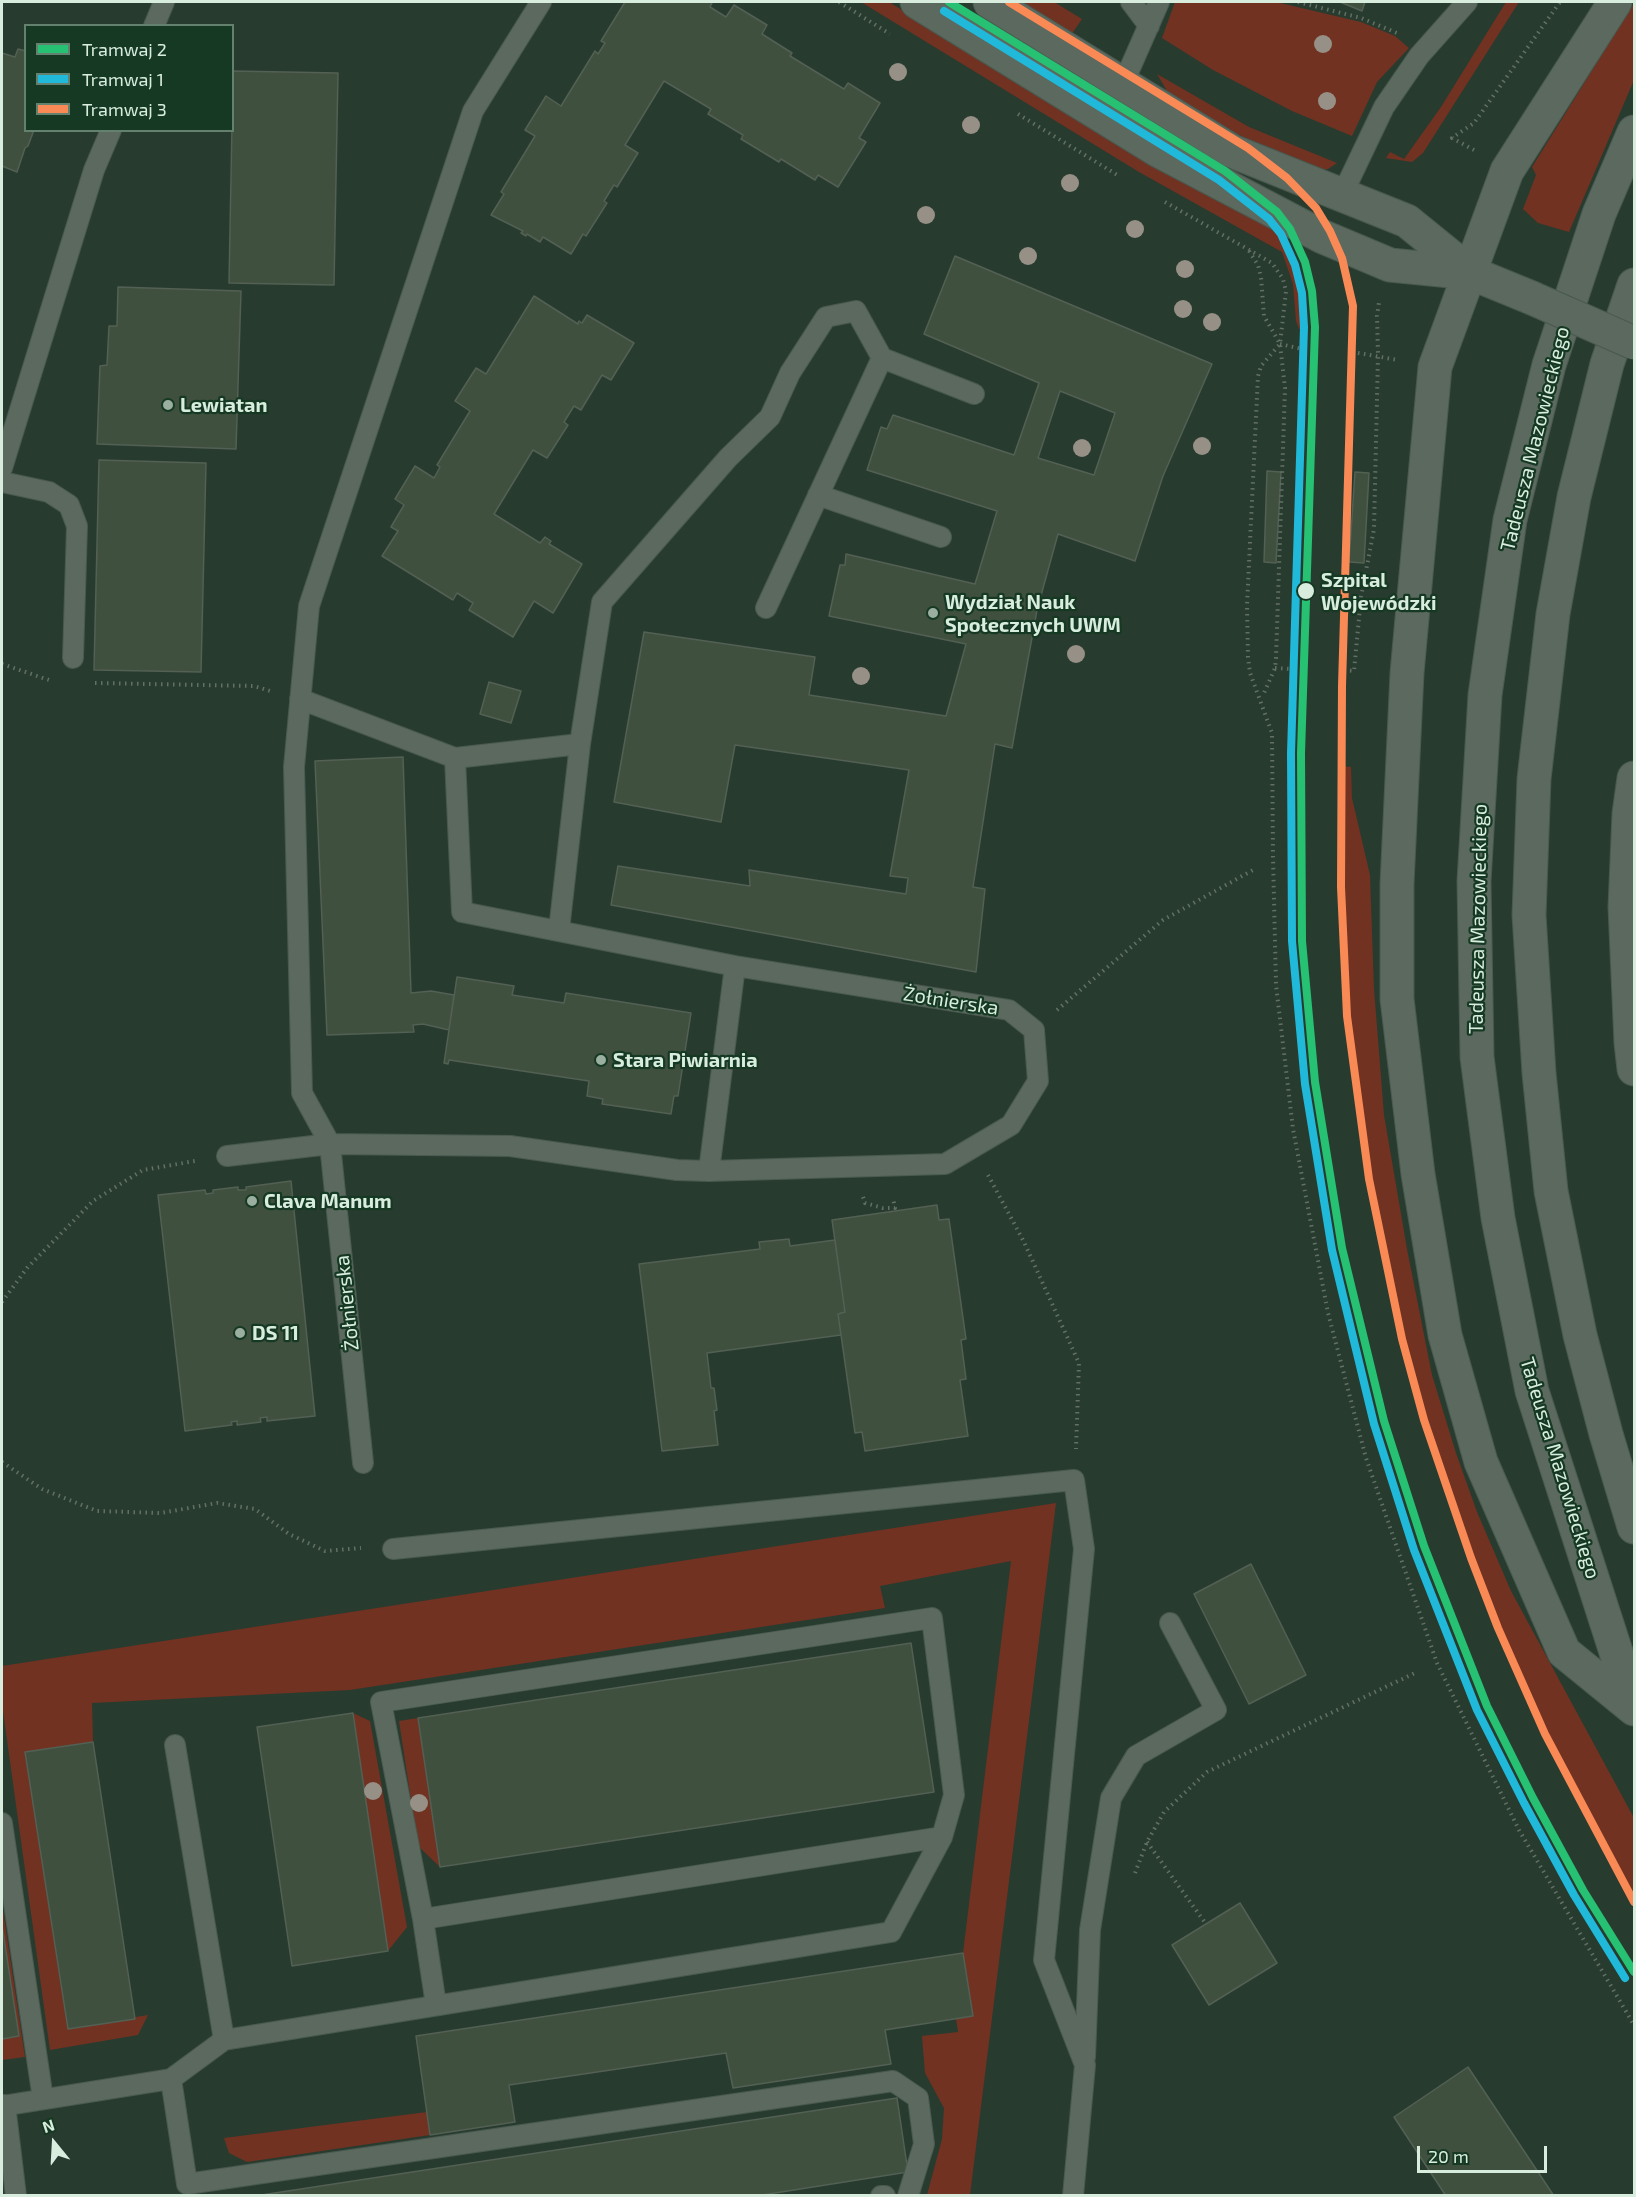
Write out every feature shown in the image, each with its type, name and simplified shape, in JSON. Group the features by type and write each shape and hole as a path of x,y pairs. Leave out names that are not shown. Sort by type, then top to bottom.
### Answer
{"street":[{"path":"916,2 1159,151 1321,236 1390,265 1471,273 1635,343"},
{"path":"990,2 1232,151 1407,221 1471,273"},
{"path":"1615,2 1507,171 1435,367 1407,672 1397,884 1397,999 1418,1174 1445,1335 1481,1462 1564,1652 1635,1709"},
{"name":"Tadeusza Mazowieckiego","path":"1635,132 1599,214 1549,366 1510,520 1485,695 1474,881 1477,1058 1498,1218 1532,1390 1635,1709"},
{"path":"1635,285 1606,364 1574,497 1553,614 1534,779 1529,915 1539,1073 1551,1191 1580,1335 1606,1434 1635,1527"},
{"path":"1635,778 1629,814 1626,907 1631,1042 1635,1069"}],"lane":[{"path":"155,24 164,2"},
{"path":"330,1144 302,1093 294,767 309,606 473,111 540,2"},
{"path":"1131,2 1149,26"},
{"path":"1124,84 1159,2"},
{"path":"1342,195 1384,107 1419,56 1467,2"},
{"path":"2,468 94,170 110,132"},
{"path":"559,930 580,744 602,602 728,458 770,417 790,373 826,317 856,312 882,358 974,394"},
{"path":"766,608 882,358"},
{"path":"2,482 49,492 69,505 77,526 73,658"},
{"path":"818,495 941,537"},
{"path":"300,699 455,758 580,744"},
{"name":"Żołnierska","path":"455,758 462,912 735,966 1009,1010 1034,1030"},
{"path":"709,1171 735,966"},
{"path":"227,1156 330,1144 510,1146 677,1170 945,1164 1011,1125 1038,1081 1034,1030"},
{"name":"Żołnierska","path":"330,1144 363,1463"},
{"path":"393,1549 1074,1480 1084,1549 1044,1960 1085,2065"},
{"path":"16,2196 3,2105 171,2079 224,2040 891,1932 942,1837 954,1795 932,1618 381,1702 423,1919 436,2005"},
{"path":"1073,2196 1085,2065 1090,1930 1111,1798 1136,1756 1216,1710 1170,1623"},
{"path":"175,1744 224,2040"},
{"path":"2,1823 43,2099"},
{"path":"423,1919 942,1837"},
{"path":"171,2079 187,2184 893,2080 918,2098 924,2144 908,2196"}],"path":[{"path":"1299,2 1361,18 1402,36"},
{"path":"1476,151 1452,138 1474,123 1560,2"},
{"path":"1264,693 1275,668 1285,388 1280,344 1286,301 1283,279 1272,263 1247,248 1258,265 1261,277 1264,316 1280,344 1302,349"},
{"path":"1344,670 1354,671 1361,597 1374,529 1377,316 1380,295"},
{"path":"1280,344 1261,366 1258,376 1247,605 1248,657 1250,673 1272,733 1276,985 1293,1130 1328,1313 1366,1458 1437,1663 1519,1830 1635,2025"},
{"path":"1358,353 1406,362"},
{"path":"2,664 53,680"},
{"path":"1275,668 1291,669"},
{"path":"104,683 254,686"},
{"path":"1034,1030 1163,920 1253,870"},
{"path":"975,1146 993,1186 1024,1242 1079,1363 1074,1480"},
{"path":"2,1302 27,1268 93,1201 143,1170 199,1160"},
{"path":"2,1462 42,1489 97,1511 162,1513 217,1503 255,1509 289,1533 325,1551 361,1548 393,1549"},
{"path":"1132,1880 1147,1842 1164,1812 1207,1772 1417,1672"},
{"path":"1147,1842 1206,1924"}],"shaded area":[{"path":"861,2 889,2 1018,82 1276,230 1297,270 1303,292 1305,330 1299,329 1296,321 1293,284 1282,252 1139,172"},
{"path":"1018,2 1054,2 1082,19 1071,35"},
{"path":"1175,2 1276,2 1361,22 1395,36 1409,48 1377,82 1352,136 1292,111 1213,70 1162,38"},
{"path":"1506,2 1519,2 1423,153 1412,162 1386,158 1390,152 1404,159 1441,107"},
{"path":"1634,3 1634,80 1569,232 1538,223 1523,209 1536,175 1532,167"},
{"path":"1157,74 1249,127 1337,163 1322,170 1241,136 1179,102 1167,91"},
{"path":"1341,766 1351,767 1352,798 1370,875 1374,989 1384,1115 1432,1375 1477,1512 1511,1591 1634,1818 1634,1901 1574,1791 1502,1640 1464,1541 1426,1428 1407,1361 1383,1263 1351,1052 1341,930"},
{"path":"1056,1503 970,2195 927,2195 942,2139 944,2108 925,2073 922,2036 958,2032 956,2019 973,2016 963,1953 1011,1561 880,1586 885,1608 350,1690 92,1703 93,1742 25,1752 68,2028 148,2015 138,2035 50,2050 2,1704 2,1666"},
{"path":"353,1713 370,1721 407,1927 388,1951"},
{"path":"418,1718 440,1867 418,1846 399,1721"},
{"path":"2,1904 25,2057 2,2060 2,2039 19,2036 2,1925"},
{"path":"427,2112 430,2135 247,2162 229,2153 224,2138"}],"building":[{"path":"625,2 709,2 712,3 710,7 726,17 734,5 767,25 762,34 792,53 790,56 844,89 848,83 880,103 859,138 866,142 838,187 818,175 815,180 781,159 779,162 741,139 743,135 708,114 711,109 664,81 625,145 638,153 617,187 614,185 604,201 607,203 586,236 583,234 571,254 543,237 540,242 527,234 526,236 521,233 523,231 491,215 504,194 501,192 535,136 525,130 546,96 561,106 595,51 598,54 605,43 601,41"},
{"path":"1340,2 1365,2 1362,11"},
{"path":"18,49 24,50 24,132 33,132 17,172 2,166 2,53 15,57"},
{"path":"234,71 338,73 334,285 229,283"},
{"name":"Wydział Nauk Społecznych UWM","path":"955,256 1212,364 1163,476 1135,561 1058,534 1037,610 1012,748 995,744 973,887 985,889 976,972 611,905 618,866 750,886 749,870 906,894 908,878 890,876 909,770 735,745 721,822 614,802 644,632 815,657 809,695 946,716 966,644 829,616 840,565 845,565 846,554 975,584 997,511 867,470 881,427 887,429 893,415 1014,455 1039,383 924,334","holes":["1060,391 1115,413 1094,475 1038,458"]},
{"name":"Lewiatan","path":"118,287 241,291 236,449 97,444 100,366 107,365 109,326 117,326"},
{"path":"534,296 578,324 579,321 582,323 587,315 634,343 611,380 602,375 581,410 574,406 564,422 568,425 547,458 533,450 494,514 540,543 545,537 551,541 549,544 582,564 553,613 534,601 513,637 469,610 473,603 457,593 453,600 382,556 398,531 391,527 404,505 395,499 415,466 434,478 440,467 437,465 470,411 455,401 476,368 486,374"},
{"path":"99,460 206,463 201,672 94,670"},
{"path":"1267,471 1281,472 1276,563 1264,562"},
{"path":"1355,472 1369,473 1364,563 1349,562"},
{"path":"489,682 521,691 511,723 480,714"},
{"path":"403,757 411,993 431,991 454,995 449,1030 423,1024 413,1025 414,1032 327,1035 315,761"},
{"path":"457,977 514,986 512,995 564,1003 566,993 691,1013 678,1096 674,1096 671,1114 602,1104 603,1099 587,1096 589,1081 449,1060 448,1064 444,1063"},
{"name":"DS 11","path":"291,1181 315,1416 267,1421 267,1417 260,1418 261,1422 237,1425 237,1421 231,1422 232,1425 185,1431 158,1195 205,1190 206,1194 213,1193 213,1190 238,1187 238,1190 246,1190 246,1187"},
{"path":"937,1205 939,1220 949,1219 966,1339 961,1340 966,1379 960,1380 968,1436 865,1451 862,1432 855,1433 838,1314 845,1312 832,1220"},
{"path":"789,1239 790,1246 835,1240 845,1312 838,1314 841,1335 707,1353 711,1388 714,1388 717,1410 714,1411 718,1445 662,1451 639,1264 760,1249 759,1242"},
{"path":"1251,1564 1306,1675 1249,1704 1194,1594"},
{"path":"911,1643 934,1792 440,1867 418,1718"},
{"path":"353,1713 388,1951 292,1966 257,1727"},
{"path":"93,1742 135,2019 68,2029 25,1752"},
{"path":"1240,1903 1277,1963 1209,2005 1172,1945"},
{"path":"2,1925 19,2036 2,2039"},
{"path":"963,1953 973,2016 885,2030 891,2064 733,2088 726,2053 509,2085 515,2122 430,2135 416,2036"},
{"path":"1468,2067 1554,2196 1446,2196 1394,2117"},
{"path":"897,2098 908,2172 756,2196 255,2196"}],"tram line":[{"name":"2","path":"949,2 1225,171 1277,212 1290,229 1305,262 1312,291 1315,327 1301,753 1302,941 1315,1082 1342,1248 1384,1421 1424,1546 1487,1706 1583,1890 1634,1972"},
{"name":"3","path":"1009,2 1248,148 1287,178 1316,208 1330,231 1342,258 1353,306 1342,686 1341,887 1347,1016 1369,1179 1402,1339 1424,1420 1471,1558 1498,1628 1545,1734 1634,1902"},
{"name":"1","path":"944,11 1219,180 1269,219 1281,234 1295,265 1302,293 1304,327 1291,753 1292,941 1305,1084 1332,1250 1374,1424 1414,1550 1477,1710 1574,1895 1625,1978"}],"place":[{"name":"Lewiatan","path":"168,405"},
{"name":"Szpital Wojewódzki","path":"1306,591"},
{"name":"Wydział Nauk Społecznych UWM","path":"933,613"},
{"name":"Stara Piwiarnia","path":"601,1060"},
{"name":"Clava Manum","path":"252,1201"},
{"name":"DS 11","path":"240,1333"}]}
